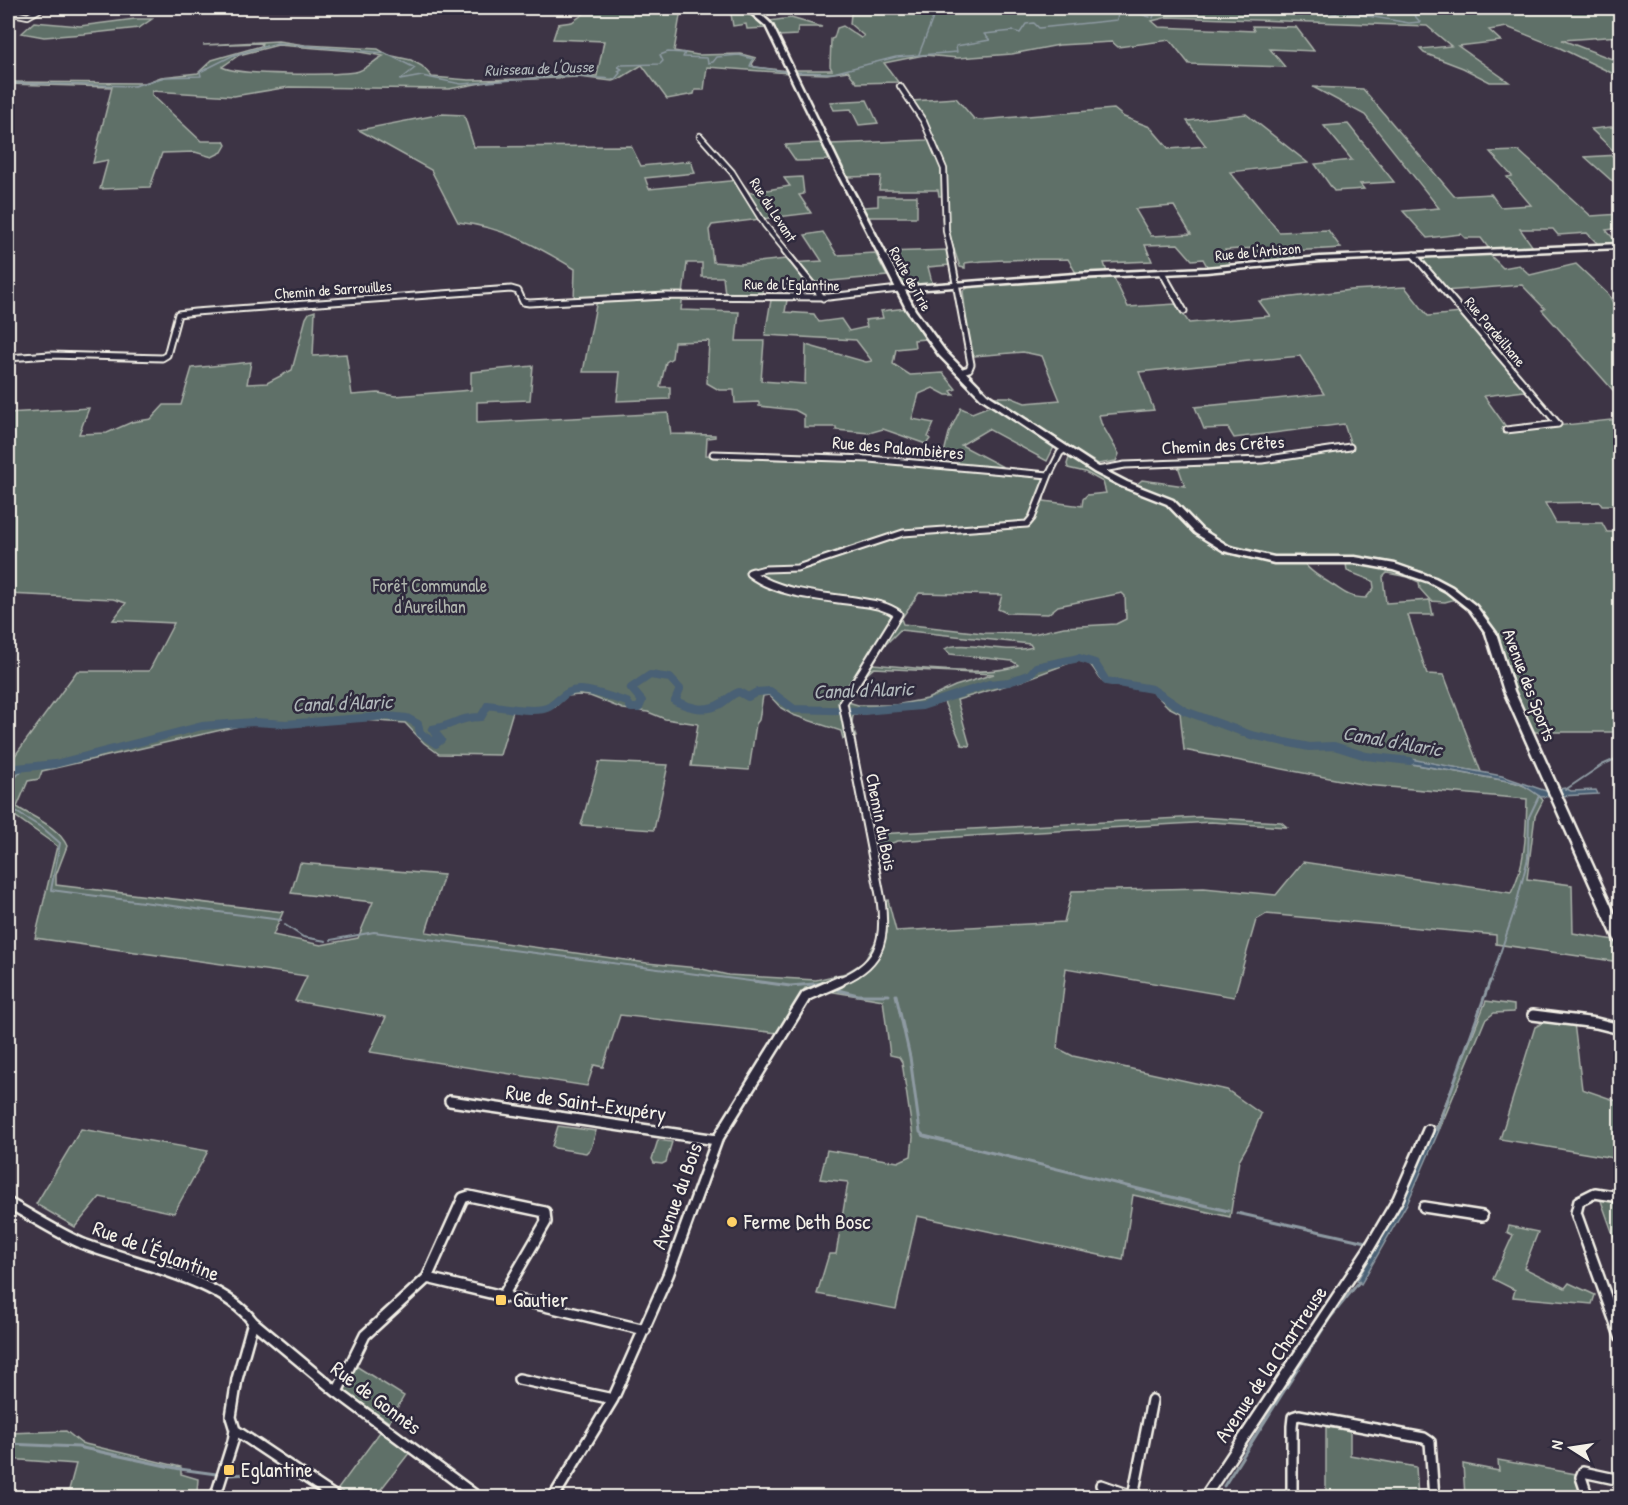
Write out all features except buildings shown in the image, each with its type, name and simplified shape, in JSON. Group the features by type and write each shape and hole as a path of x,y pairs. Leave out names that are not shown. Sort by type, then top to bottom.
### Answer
{"main road":[{"path":"679,8 692,8"},
{"name":"Route de Trie","path":"735,8 751,11 764,19 899,289 923,329 960,372 993,402 1097,470"},
{"name":"Avenue des Sports","path":"1097,470 1170,502 1206,538 1233,551 1274,560 1355,560 1378,563 1414,572 1449,589 1473,608 1491,633 1509,691 1620,938"}],"street":[{"path":"8,12 28,16 42,8"},
{"path":"900,86 924,122 944,169 946,231 971,364 969,369 960,372"},
{"name":"Rue du Levant","path":"700,136 732,172 765,225 823,298"},
{"name":"Rue de l'Arbizon","path":"899,289 1075,276 1247,267 1320,259 1620,246"},
{"name":"Rue Pardeilhane","path":"1414,255 1558,424 1506,430"},
{"path":"1162,273 1184,311"},
{"name":"Rue de l'Eglantine","path":"685,296 858,297 899,289"},
{"name":"Chemin de Sarrouilles","path":"8,358 50,356 162,358 167,355 178,314 511,290 518,291 523,302 529,303 685,296"},
{"name":"Chemin des Crêtes","path":"1097,470 1111,466 1262,460 1350,447"},
{"path":"1049,475 1060,453 1065,449"},
{"name":"Rue des Palombières","path":"713,454 869,459 1049,475"},
{"name":"Chemin du Bois","path":"880,946 883,928 877,882 843,709 898,614 886,606 798,592 764,583 750,573 756,569 781,571 797,568 903,533 1027,524 1032,518 1049,475"},
{"name":"Avenue du Bois","path":"553,1497 614,1399 689,1221 717,1140 806,996 814,990 838,984 856,974 870,962 880,946"},
{"path":"1533,1015 1596,1023 1620,1029"},
{"name":"Rue de Saint-Exupéry","path":"450,1101 717,1140"},
{"name":"Avenue de la Chartreuse","path":"1208,1496 1368,1250 1398,1199 1428,1130"},
{"path":"1620,1197 1595,1193 1579,1201 1576,1213 1620,1336"},
{"path":"337,1392 365,1335 427,1278 463,1197 469,1196 545,1212 546,1222 503,1296"},
{"name":"Rue de l'Églantine","path":"8,1203 79,1242 215,1290 245,1311 253,1322"},
{"path":"1424,1207 1482,1216"},
{"path":"427,1278 645,1330"},
{"path":"214,1497 233,1442 235,1430 231,1417 237,1379 253,1322"},
{"name":"Rue de Gonnès","path":"253,1322 337,1392 479,1497"},
{"path":"519,1379 614,1399"},
{"path":"1101,1485 1135,1497 1152,1400"},
{"path":"1292,1497 1292,1426 1293,1417 1299,1415 1424,1438 1430,1442 1434,1497"},
{"path":"235,1430 337,1497"},
{"path":"1588,1497 1581,1477 1583,1472 1620,1480"}],"green space":[{"path":"592,8 681,10 674,51 698,55 741,54 756,58 752,64 754,67 788,71 789,73 707,67 704,90 695,90 694,94 667,99 642,65 612,81 578,77 492,81 449,89 289,87 234,96 152,91 152,95 201,141 224,141 226,145 222,152 212,157 195,152 162,153 150,187 100,189 108,160 93,163 112,87 8,84 8,82 145,83 161,77 198,73 212,60 261,46 262,43 203,45 278,41 305,45 378,49 388,55 411,60 422,66 432,77 469,80 524,79 566,74 597,76 604,41 553,39 558,24 572,22","holes":["278,45 354,51 383,56 362,70 344,73 266,73 222,67 239,55"]},
{"path":"730,8 751,14 767,28 747,29 746,24 733,26"},
{"path":"860,8 888,10 893,8 1620,8 1612,9 1620,17 1620,36 1562,40 1620,62 1620,77 1560,48 1507,27 1489,30 1501,41 1458,46 1509,82 1490,82 1463,68 1424,53 1420,49 1451,46 1427,26 1168,17 1152,21 1159,27 1254,31 1252,26 1296,27 1314,51 1270,49 1285,67 1189,64 1170,40 1118,47 1112,42 1059,45 1012,54 958,58 924,55 884,63 898,82 857,83 848,71 827,74 795,73 794,70 832,70 830,66 831,39 834,38 837,28 843,26 861,38 864,36 850,24 851,14"},
{"path":"791,18 822,27 798,27 797,35 778,36 769,21"},
{"path":"152,19 139,28 84,34 44,37 22,33 34,22 80,26"},
{"path":"1313,87 1363,89 1454,196 1491,194 1500,207 1531,205 1507,177 1512,176 1490,152 1519,151 1591,216 1620,214 1620,228 1606,230 1619,245 1599,245 1587,233 1558,235 1553,229 1520,229 1533,247 1490,250 1481,238 1465,238 1461,234 1427,238 1403,211 1439,208 1365,115"},
{"path":"956,98 974,119 980,120 1114,109 1124,117 1150,127 1169,149 1206,146 1187,121 1246,114 1308,163 1230,172 1279,232 1328,230 1341,248 1292,251 1296,259 1267,263 1255,248 1225,250 1231,267 1208,268 1203,259 1192,260 1178,244 1145,245 1152,261 1104,263 1107,272 1076,273 1068,259 991,260 965,263 965,268 960,267 947,229 943,228 942,217 948,217 947,196 939,196 938,190 879,190 881,176 848,177 831,144 927,140 931,133 930,128 913,101","holes":["1174,206 1191,234 1151,236 1135,209"]},
{"path":"867,100 878,123 859,125 851,109 834,110 830,102"},
{"path":"442,114 464,115 474,147 631,146 641,166 691,161 695,173 645,178 649,189 740,180 750,193 790,186 784,178 802,177 804,194 799,195 811,213 712,225 709,230 713,262 740,264 786,259 790,263 822,261 805,235 823,232 837,255 875,253 887,276 761,287 763,295 725,294 723,277 702,277 702,263 687,263 681,310 739,312 736,341 764,341 761,381 805,384 806,345 866,362 872,361 856,340 765,335 771,300 787,300 785,312 814,314 819,322 841,319 849,331 867,327 865,320 883,318 881,311 907,308 925,339 914,340 915,347 896,349 893,364 910,375 943,373 956,389 951,391 954,395 946,395 933,388 919,394 912,419 934,423 928,437 930,439 926,444 883,429 869,433 836,430 836,427 804,427 804,415 795,410 759,406 759,402 735,403 734,390 719,390 707,383 709,341 674,342 672,358 666,362 660,387 670,387 670,399 617,401 620,372 583,372 597,300 574,301 575,269 547,252 506,233 458,222 431,170 359,130"},
{"path":"1348,124 1394,182 1360,184 1364,189 1334,191 1315,164 1352,160 1324,126"},
{"path":"1620,126 1620,188 1585,157 1618,155 1591,129"},
{"path":"823,143 831,160 796,161 785,145"},
{"path":"853,193 856,193 864,207 878,206 878,196 917,196 917,217 869,217 874,229 871,229"},
{"path":"948,250 950,265 928,267 933,286 901,284 884,252"},
{"path":"1488,253 1503,268 1519,265 1530,275 1576,264 1609,295 1619,315 1617,317 1620,319 1620,398 1522,285 1443,291 1414,257"},
{"path":"1114,278 1128,307 1176,304 1189,323 1270,316 1259,301 1351,290 1405,287 1428,316 1462,313 1532,390 1484,396 1509,431 1620,419 1620,511 1616,505 1602,505 1600,502 1545,503 1556,523 1602,523 1607,532 1620,532 1620,732 1532,732 1492,628 1480,611 1457,590 1424,572 1395,564 1276,557 1230,548 1203,531 1178,505 1136,485 1142,480 1185,486 1178,466 1247,465 1352,448 1344,424 1234,438 1228,428 1204,429 1195,407 1324,394 1300,356 1139,372 1154,410 1099,415 1101,423 1119,454 1116,461 1098,464 989,397 1010,397 1025,403 1060,400 1042,356 1023,352 974,356 970,351 963,291 969,287"},
{"name":"Forêt Communale d'Aureilhan","path":"315,311 313,356 346,354 352,395 378,393 395,396 471,390 471,372 533,366 530,400 477,402 477,423 668,413 671,434 715,435 715,437 707,438 706,455 868,461 958,471 958,460 943,457 949,433 961,408 972,413 992,405 1055,445 1047,461 988,429 961,445 1020,476 1045,478 1044,501 1082,506 1083,499 1087,495 1106,493 1103,482 1085,472 1068,468 1070,455 1168,504 1200,536 1213,545 1233,554 1304,563 1317,575 1351,596 1366,598 1374,588 1373,581 1347,571 1346,563 1404,572 1432,582 1456,599 1445,602 1430,601 1433,615 1408,615 1427,674 1444,675 1481,772 1400,758 1401,762 1513,782 1530,789 1540,797 1543,800 1535,816 1527,879 1572,885 1573,933 1614,940 1620,962 1496,944 1496,935 1266,914 1256,920 1234,997 1066,968 1057,1048 1073,1056 1227,1090 1261,1114 1239,1160 1230,1217 1133,1195 1123,1260 917,1216 896,1309 817,1294 829,1254 836,1254 848,1182 820,1179 827,1150 898,1162 911,1156 913,1137 902,1062 899,1057 890,1055 883,1000 828,991 823,985 805,988 778,1033 620,1015 603,1067 594,1065 587,1086 370,1052 386,1017 295,1001 307,976 35,938 57,846 8,811 8,756 14,757 77,671 149,671 174,623 113,620 126,603 113,599 8,594 8,413 89,408 79,434 107,433 132,422 151,419 164,405 181,405 192,368 251,362 247,384 267,383 292,370 309,313","holes":["1387,573 1408,577 1419,582 1420,589 1430,600 1386,603 1383,577","919,593 1002,595 998,609 1007,613 1048,614 1058,606 1122,593 1125,596 1126,619 1116,624 1064,627 1033,634 983,633 903,624 901,619","900,630 1030,644 1032,647 1011,649 952,646 945,649 950,654 1012,661 1018,665 989,671 873,664 883,647","1075,661 1087,663 1103,682 1153,692 1168,707 1180,713 1184,750 1366,785 1527,799 1520,871 1511,893 1303,862 1276,895 1204,888 1072,891 1064,922 896,931 888,900 883,902 887,933 878,937 864,962 846,973 816,980 728,975 698,968 426,932 444,875 300,863 291,893 373,902 358,938 321,945 273,935 283,912 56,885 56,875 67,846 52,828 17,807 28,781 39,779 42,771 243,725 307,725 348,719 405,723 424,743 439,754 500,755 513,711 545,710 555,707 567,696 579,695 590,696 623,709 648,712 665,719 698,724 691,766 749,770 763,696 769,695 781,708 793,715 841,731 843,739 856,737 852,723 853,715 926,707 944,702 962,745 970,746 957,700 1021,681","874,668 994,674 955,686 927,699 895,705 858,705 848,702 867,674"]},
{"path":"599,762 668,765 654,830 581,825"},
{"path":"1200,817 1281,822 1287,827 1211,822 971,836 898,841 885,845 882,852 877,853 874,839 876,834"},
{"path":"1486,1001 1514,1005 1514,1012 1494,1013 1485,1020 1440,1128 1436,1127"},
{"path":"1544,1022 1574,1023 1582,1089 1620,1102 1620,1159 1500,1139 1535,1027"},
{"path":"558,1126 596,1131 591,1148 586,1153 552,1146"},
{"path":"81,1129 208,1151 174,1213 100,1197 75,1227 36,1204"},
{"path":"658,1140 672,1142 666,1162 662,1164 654,1163 652,1159"},
{"path":"1600,1198 1620,1201 1620,1254"},
{"path":"1509,1226 1538,1232 1524,1268 1565,1288 1569,1283 1595,1295 1592,1304 1513,1297 1515,1290 1493,1279 1513,1235 1507,1232"},
{"path":"356,1366 404,1396 389,1422 343,1390"},
{"path":"1326,1427 1350,1431 1350,1455 1416,1467 1418,1497 1326,1497"},
{"path":"66,1431 81,1443 181,1467 181,1474 198,1479 197,1492 209,1494 207,1498 67,1497 76,1464 8,1459 8,1433"},
{"path":"380,1432 410,1452 375,1497 351,1497 338,1489"},
{"path":"1498,1460 1576,1474 1583,1497 1465,1497 1463,1464 1499,1471"}],"water":[{"path":"1400,757 1502,776 1546,791 1565,788 1571,791 1596,790 1598,794 1541,797 1514,782 1401,762"},
{"path":"1436,1127 1440,1128 1408,1202 1361,1284 1357,1281 1404,1197"}],"waterway":[{"path":"919,54 933,18 931,11 925,8"},
{"name":"Ruisseau de l'Ousse","path":"1153,18 1156,9 1160,8"},
{"name":"Ruisseau de l'Ousse","path":"1260,8 1301,16 1318,9 1336,14 1339,11 1409,23 1420,22 1411,11 1422,8"},
{"name":"Ruisseau de l'Ousse","path":"1423,8 1447,8"},
{"name":"Ruisseau de l'Ousse","path":"8,83 134,86 165,77 201,76 200,72 234,55 277,43 385,53 415,68 400,80 422,76 461,84 565,76 615,79 620,73 618,71 622,69 618,67 621,65 660,64 663,61 660,55 668,52 685,53 683,57 707,58 708,63 713,62 717,57 739,55 753,59 750,66 788,72 833,73 896,57 957,52 956,46 990,40 984,34 1013,31 1020,33 1026,24 1034,23 1039,28 1117,20 1118,13 1134,12 1150,17"},
{"name":"Canal d'Alaric","path":"8,769 55,764 202,726 254,722 286,724 387,716 407,718 418,724 420,733 436,744 441,740 432,729 467,718 481,717 488,705 544,709 567,693 581,690 627,702 631,708 639,708 642,701 631,688 650,675 670,678 680,689 675,701 704,709 716,706 739,692 748,697 757,692 770,691 794,709 863,711 922,706 989,684 1009,682 1030,674 1036,667 1079,658 1095,663 1106,681 1152,689 1185,711 1251,735 1309,747 1334,746 1366,756 1410,761"},
{"path":"1565,790 1602,765 1620,757"},
{"path":"8,785 23,769"},
{"path":"1490,983 1515,909 1528,858 1529,817 1539,796"},
{"path":"8,807 44,829 60,843 51,890 281,920"},
{"path":"285,925 303,937 326,941"},
{"path":"331,940 374,932 765,983"},
{"path":"754,981 790,986 825,983"},
{"path":"1437,1130 1490,981"},
{"path":"838,990 858,995 889,995"},
{"path":"896,995 910,1057 920,1132 924,1136 1228,1211"},
{"path":"1237,1213 1366,1242"},
{"path":"1224,1486 1330,1318 1359,1282"},
{"path":"8,1444 78,1447 180,1469 216,1474"},
{"path":"230,1475 287,1472 314,1489"},
{"path":"322,1495 326,1498"}],"place":[{"name":"Ferme Deth Bosc","path":"732,1222"},
{"name":"Gautier","path":"501,1300"},
{"name":"Eglantine","path":"229,1470"}]}
